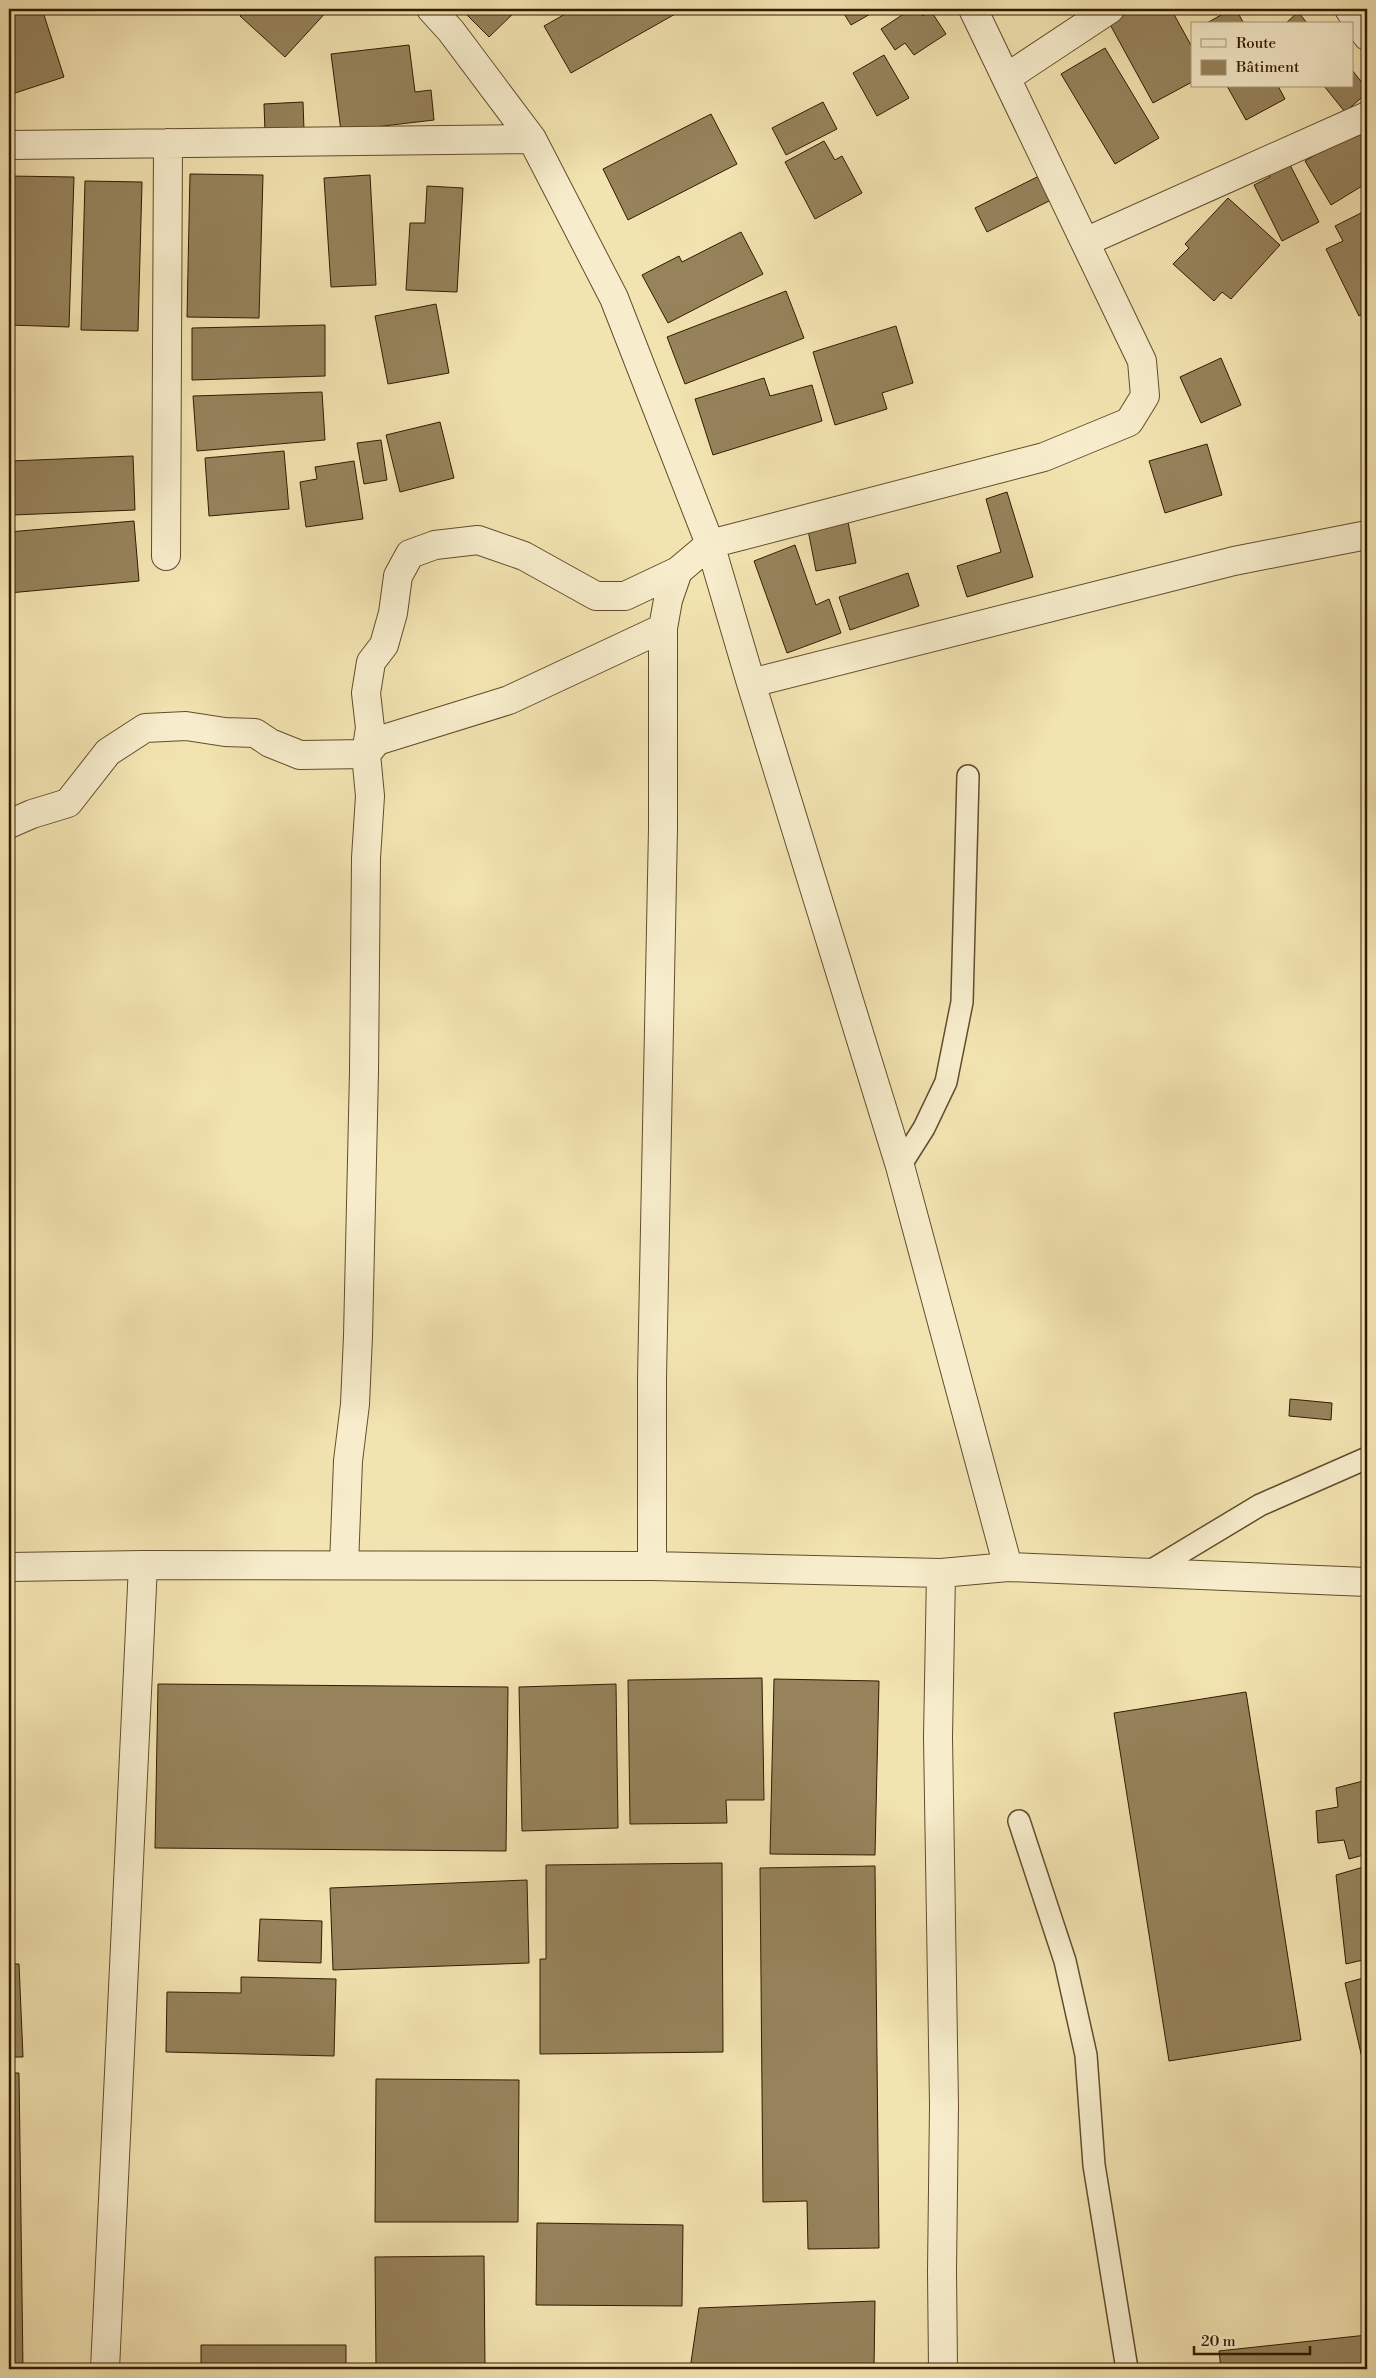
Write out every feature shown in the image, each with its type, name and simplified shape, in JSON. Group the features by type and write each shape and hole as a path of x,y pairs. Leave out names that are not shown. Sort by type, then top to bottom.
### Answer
{"street":[{"path":"431,9 451,31 532,139 614,298 710,544 750,683 900,1166 1008,1567"},
{"path":"344,1565 348,1462 356,1404 358,1327 364,1072 366,858 370,796 366,754 370,728 366,693 371,662 384,644 393,613 398,576 410,554 435,545 478,540 524,556 596,596 625,596 678,571 710,544 1044,457 1129,422 1145,396 1142,361 973,9"},
{"path":"1006,78 1110,9"},
{"path":"1349,9 1367,36"},
{"path":"1085,242 1367,116"},
{"path":"9,145 532,139"},
{"path":"166,556 168,143"},
{"path":"750,683 1234,561 1367,535"},
{"path":"652,1566 652,1378 664,828 662,628 668,600 678,571"},
{"path":"9,824 32,814 68,803 108,752 145,728 186,726 225,732 255,733 270,743 300,755 366,754 377,741 509,700 662,628"},
{"path":"105,2369 143,1564"},
{"path":"9,1567 143,1564 652,1566 941,1573 1008,1567 1367,1582"},
{"path":"941,1573 938,1737 944,2105 943,2369"}],"lane":[{"path":"900,1166 924,1128 946,1082 962,1002 968,776"},
{"path":"1147,1573 1260,1504 1367,1458"},
{"path":"1019,1821 1064,1961 1086,2055 1094,2165 1127,2369"}],"building":[{"path":"17,9 42,9 64,77 9,95 9,12"},
{"path":"247,9 329,9 285,57 240,16"},
{"path":"461,9 518,9 489,37"},
{"path":"574,9 684,9 571,73 544,26"},
{"path":"841,9 879,9 851,25"},
{"path":"911,9 918,9 923,16 931,11 946,34 914,55 905,43 895,50 881,29"},
{"path":"1126,9 1171,9 1191,45 1191,83 1153,103 1107,19"},
{"path":"1232,9 1236,9 1243,22 1209,22"},
{"path":"1298,12 1306,22 1287,22"},
{"path":"409,45 415,92 431,90 434,120 341,131 331,54"},
{"path":"1105,48 1159,138 1115,164 1061,74"},
{"path":"884,55 909,98 877,116 853,73"},
{"path":"1354,73 1367,89 1367,93 1345,112 1326,88 1354,88"},
{"path":"1228,88 1279,88 1285,99 1246,120"},
{"path":"303,102 304,130 265,132 264,104"},
{"path":"823,102 837,129 786,155 772,128"},
{"path":"711,114 737,164 628,220 603,169"},
{"path":"1359,128 1367,142 1367,183 1331,205 1305,161"},
{"path":"824,141 835,160 842,156 862,193 815,219 785,162"},
{"path":"1287,159 1319,222 1282,241 1254,185 1270,177 1267,169"},
{"path":"190,174 263,175 259,318 187,317"},
{"path":"1043,174 1055,198 987,232 975,208"},
{"path":"370,175 376,285 331,287 324,178"},
{"path":"9,176 74,177 69,327 9,325"},
{"path":"85,181 142,182 138,331 81,330"},
{"path":"427,186 463,188 457,292 406,290 410,223 425,223"},
{"path":"1228,198 1280,245 1231,299 1222,292 1214,301 1173,264 1189,248 1185,244"},
{"path":"1367,210 1367,312 1359,316 1326,249 1343,241 1335,226"},
{"path":"741,232 763,274 668,323 642,275 679,256 682,262"},
{"path":"786,291 804,338 685,384 667,337"},
{"path":"436,304 449,373 388,384 375,316"},
{"path":"325,325 325,376 192,380 192,328"},
{"path":"896,326 913,383 882,393 887,409 835,425 813,352"},
{"path":"1221,358 1241,405 1201,423 1180,377"},
{"path":"764,378 770,396 812,385 822,421 713,455 695,399"},
{"path":"322,392 325,440 197,451 193,396"},
{"path":"440,422 454,478 400,492 386,435"},
{"path":"381,440 387,480 364,484 357,443"},
{"path":"1207,444 1222,495 1165,513 1149,461"},
{"path":"284,451 289,509 209,516 205,458"},
{"path":"133,456 135,510 13,515 11,461"},
{"path":"354,461 363,519 306,527 300,482 317,479 315,467"},
{"path":"1007,492 1033,577 967,597 957,566 1001,552 986,499"},
{"path":"134,521 139,581 9,593 9,532"},
{"path":"848,522 856,563 816,571 808,530"},
{"path":"795,545 816,605 829,599 841,633 787,653 754,561"},
{"path":"908,573 919,606 850,630 839,597"},
{"path":"1290,1399 1332,1403 1331,1420 1289,1416"},
{"path":"762,1678 764,1800 726,1800 727,1823 630,1824 628,1680"},
{"path":"774,1679 879,1681 875,1855 770,1854"},
{"path":"158,1684 508,1687 506,1851 155,1848"},
{"path":"616,1684 618,1828 522,1831 519,1687"},
{"path":"1246,1692 1301,2040 1169,2061 1114,1713"},
{"path":"1367,1780 1367,1854 1349,1859 1344,1840 1318,1843 1316,1811 1338,1807 1336,1788"},
{"path":"722,1863 723,2052 540,2054 540,1959 546,1959 546,1865"},
{"path":"875,1866 879,2248 808,2249 807,2201 763,2202 760,1868"},
{"path":"1367,1866 1367,1959 1346,1964 1336,1875"},
{"path":"527,1880 529,1963 333,1970 330,1888"},
{"path":"260,1919 322,1921 321,1963 258,1961"},
{"path":"9,1964 19,1964 23,2057 9,2057"},
{"path":"241,1977 336,1979 334,2056 166,2052 167,1992 241,1993"},
{"path":"1367,1977 1367,2080 1345,1983"},
{"path":"9,2073 19,2073 23,2369 9,2369"},
{"path":"376,2079 519,2080 518,2222 375,2222"},
{"path":"537,2223 683,2225 682,2306 536,2305"},
{"path":"484,2256 485,2369 376,2369 375,2257"},
{"path":"875,2301 874,2369 690,2369 699,2308"},
{"path":"1367,2335 1367,2369 1221,2369 1219,2351"},
{"path":"201,2345 346,2345 346,2369 201,2369"}]}
